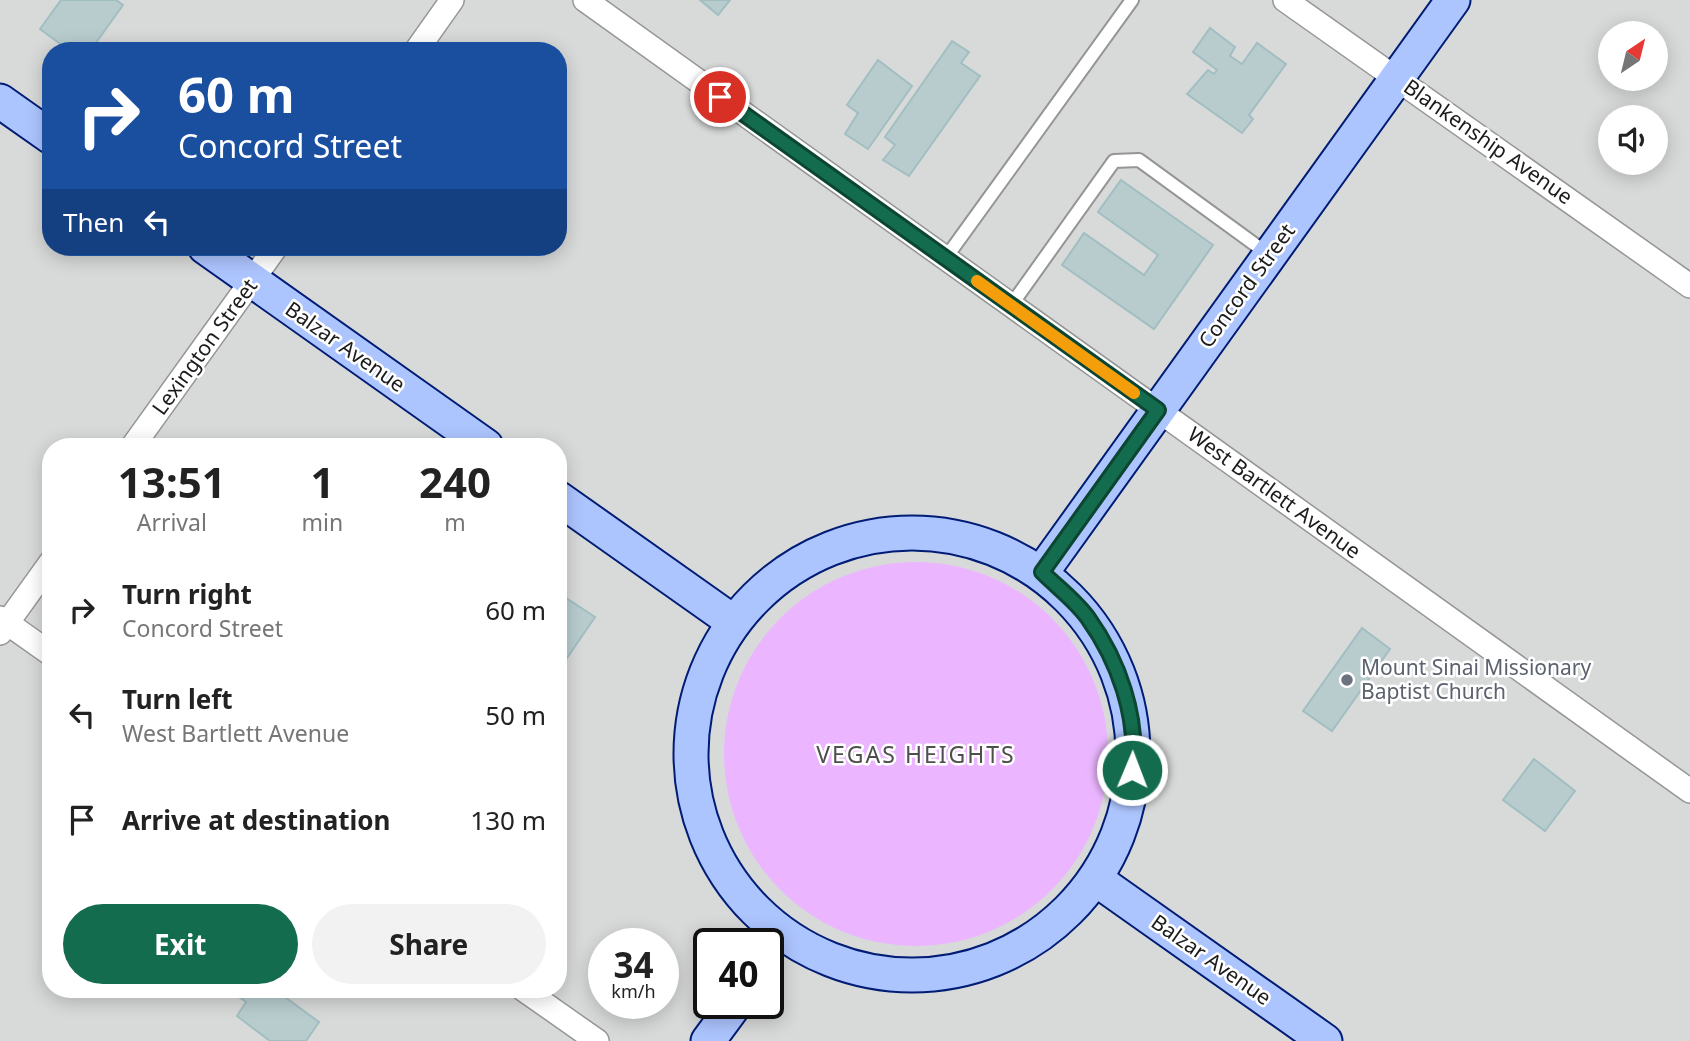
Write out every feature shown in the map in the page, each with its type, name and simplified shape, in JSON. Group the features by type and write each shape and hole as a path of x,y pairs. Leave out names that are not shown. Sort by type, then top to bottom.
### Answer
{"street":[{"path":"422,42 452,0"},
{"name":"West Bartlett Avenue","path":"585,0 1690,790"},
{"name":"Blankenship Avenue","path":"1285,0 1690,286"},
{"name":"Concord Street","path":"1042,572 1453,0"},
{"path":"0,101 42,131"},
{"name":"Balzar Avenue","path":"217,256 475,438"},
{"name":"Lexington Street","path":"139,438 270,256"},
{"path":"567,504 732,621"},
{"path":"762,928 707,840 691,785 691,727 705,672 732,621 780,574 841,543 907,531 974,541 1042,572 1087,617 1121,678 1135,747 1127,816 1097,880 1048,932 984,966 912,977 841,965 784,949"},
{"path":"42,574 2,625 42,649"},
{"name":"Balzar Avenue","path":"1097,880 1325,1041"},
{"path":"536,998 597,1041"},
{"path":"708,1041 724,1019"}],"lane":[{"path":"946,259 1132,0"},
{"path":"1013,304 1114,161 1139,160 1269,255"}],"shaded area":[{"path":"0,0 1690,0 1690,1041 0,1041"},
{"path":"916,562 953,566 989,577 1023,594 1052,618 1076,647 1100,698 1108,754 1104,791 1093,827 1076,861 1052,890 1023,914 972,938 916,946 879,942 843,931 809,914 780,890 756,861 732,810 724,754 728,717 739,681 756,647 780,618 809,594 860,570"}],"building":[{"path":"61,0 116,0 123,5 96,42 58,42 40,29"},
{"path":"700,0 730,0 718,15"},
{"path":"1210,28 1235,47 1230,56 1242,64 1257,43 1286,64 1249,115 1253,119 1242,133 1187,94 1208,70 1214,74 1217,70 1193,52"},
{"path":"952,41 969,52 961,63 980,76 909,176 883,160 895,145 885,137"},
{"path":"878,60 912,86 868,149 845,134 858,113 847,105"},
{"path":"1121,180 1213,245 1154,329 1062,265 1084,233 1144,275 1158,255 1098,212"},
{"path":"567,599 595,617 567,658"},
{"name":"Mount Sinai Missionary Baptist Church","path":"1362,628 1390,649 1332,731 1303,711"},
{"path":"1534,759 1575,791 1545,831 1503,800"},
{"path":"240,998 286,998 319,1022 306,1041 270,1041 237,1016 246,1002"}],"slow traffic":[{"path":"977,281 1013,304 1134,393"}],"place":[{"name":"Mount Sinai Missionary Baptist Church","path":"1347,680"}],"district":[{"name":"VEGAS HEIGHTS","path":"916,755"}],"route":[{"path":"720,97 1158,410 1042,572 1087,617 1121,678 1135,747 1132,770"}]}
